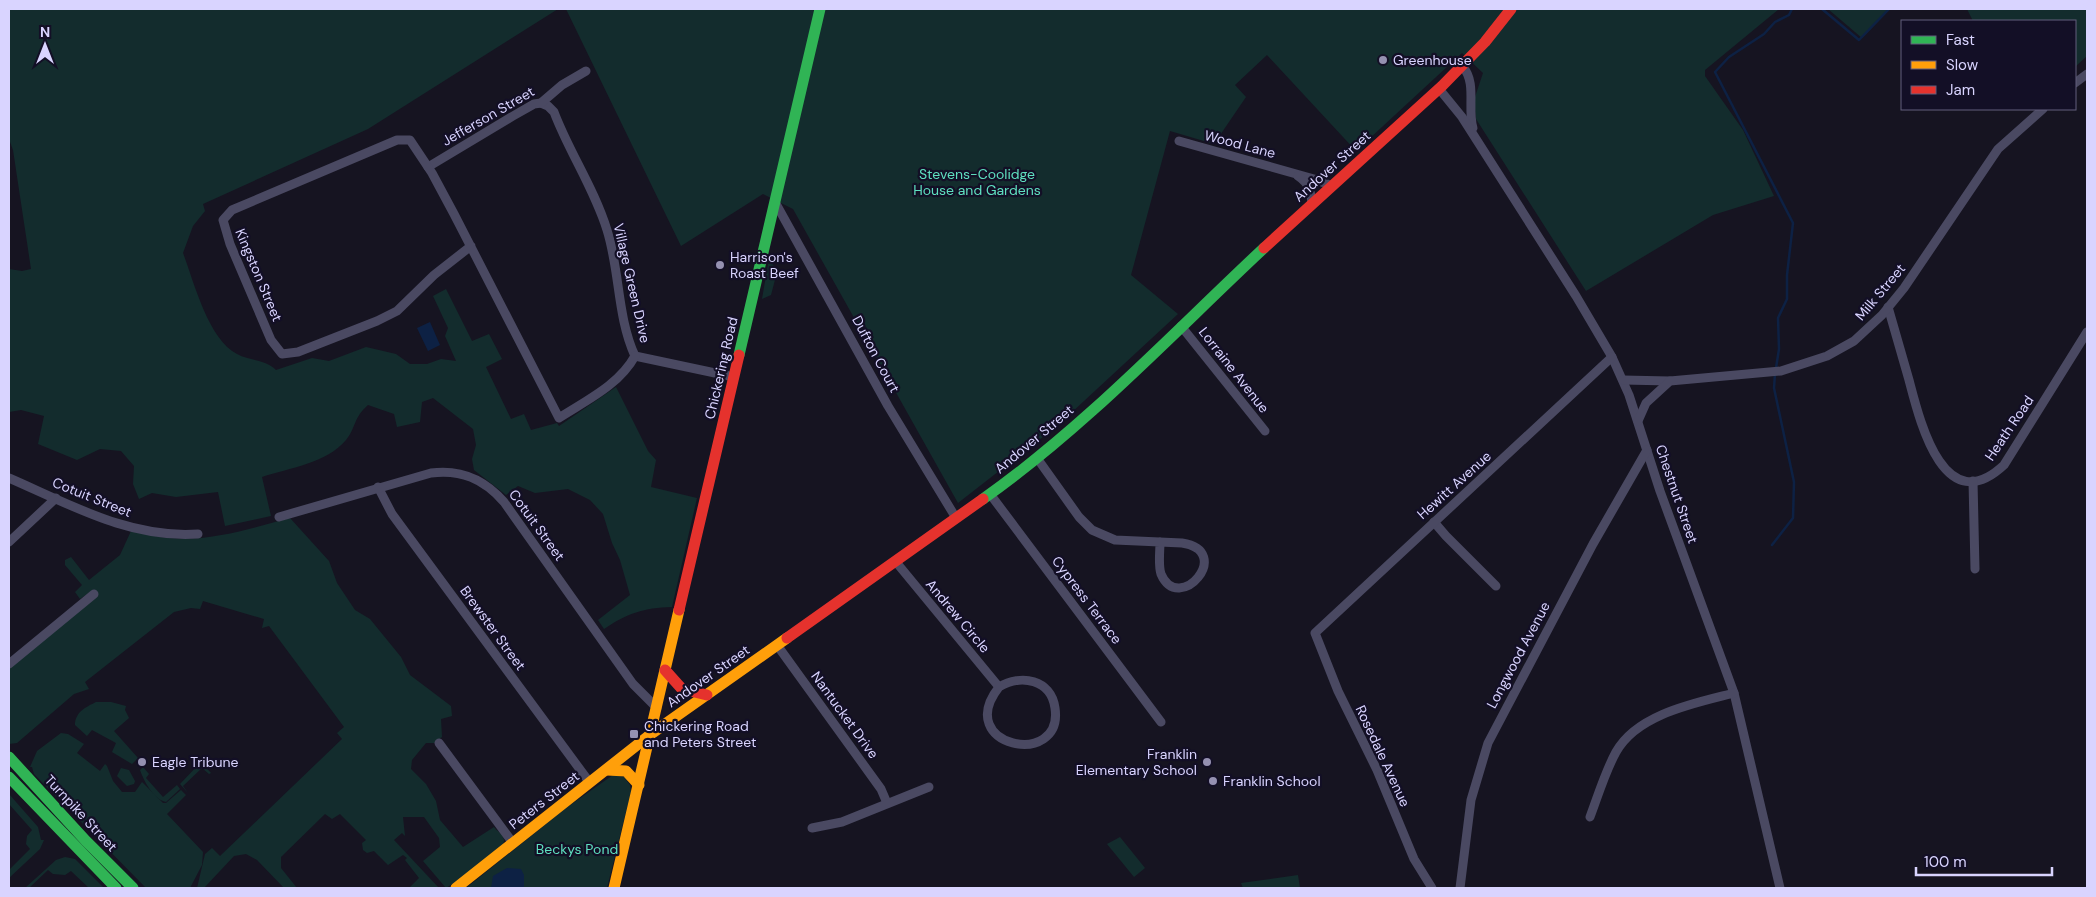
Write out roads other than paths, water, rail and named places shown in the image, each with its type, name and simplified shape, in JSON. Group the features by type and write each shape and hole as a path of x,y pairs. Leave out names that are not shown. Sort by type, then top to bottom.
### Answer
{"main road":[{"name":"Chickering Road","path":"651,734 820,9"},
{"name":"Andover Street","path":"651,734 896,562 1037,458 1097,406 1332,186 1440,90 1463,67 1511,9"},
{"path":"666,670 673,684 684,692 707,695"},
{"path":"614,888 651,734"},
{"name":"Peters Street","path":"456,888 651,734"},
{"name":"Turnpike Street","path":"9,757 86,841 133,888"},
{"path":"607,770 626,772 639,785"},
{"name":"Turnpike Street","path":"9,777 116,888"}],"street":[{"name":"Chestnut Street","path":"1463,67 1469,76 1470,118 1476,140"},
{"name":"Jefferson Street","path":"428,167 534,104 541,103 562,85 586,71"},
{"path":"2076,82 2087,74"},
{"name":"Chestnut Street","path":"1440,90 1454,105 1576,296 1612,357 1623,380 1734,693 1780,888"},
{"name":"Village Green Drive","path":"541,103 548,106 554,112 600,208 614,256 630,346 636,356 734,377"},
{"name":"Milk Street","path":"1623,380 1670,381 1771,373 1813,361 1843,348 1873,324 1888,307 1921,264 1998,149 2041,110"},
{"name":"Kingston Street","path":"471,246 434,275 404,305 377,322 294,353 282,354 271,340 230,244 224,220 228,213 400,139 410,140 428,167 471,246 559,418 618,378 628,369 636,356"},
{"name":"Wood Lane","path":"1179,141 1294,173 1332,186"},
{"path":"1294,173 1308,183 1312,205"},
{"name":"Dufton Court","path":"775,202 888,406 956,518"},
{"path":"1888,307 1928,442 1945,470 1953,475 1973,481 1975,569"},
{"name":"Lorraine Avenue","path":"1181,326 1265,431"},
{"name":"Heath Road","path":"1973,481 1985,479 2004,465 2087,332"},
{"name":"Hewitt Avenue","path":"1314,633 1612,357"},
{"path":"1638,420 1646,403 1670,381"},
{"name":"Longwood Avenue","path":"1460,888 1472,795 1488,743 1593,544 1647,450"},
{"path":"1037,458 1079,517 1092,530 1115,540 1160,542 1182,543 1195,547 1203,558 1204,565 1199,579 1186,587 1171,584 1165,580 1160,566 1160,542"},
{"name":"Cotuit Street","path":"279,517 431,473 448,471 475,478 494,491 633,684 657,708"},
{"name":"Cotuit Street","path":"9,478 95,516 143,531 179,535 198,534"},
{"name":"Brewster Street","path":"378,487 388,509 590,783"},
{"name":"Cypress Terrace","path":"990,494 1161,722"},
{"path":"9,542 56,498"},
{"path":"1434,522 1496,586"},
{"name":"Andrew Circle","path":"896,562 999,687"},
{"path":"9,664 94,594"},
{"name":"Rosedale Avenue","path":"1314,633 1338,691 1377,770 1416,864 1432,888"},
{"name":"Nantucket Drive","path":"777,646 881,789 887,803"},
{"path":"1019,679 1029,680 1047,690 1056,710 1055,720 1044,738 1034,744 1022,746 1010,744 1000,739 991,724 988,707 992,696 999,687 1019,679"},
{"path":"1590,817 1616,752 1631,733 1643,723 1657,717 1734,693"},
{"path":"439,742 513,843"},
{"path":"812,828 842,822 929,787"}],"water":[{"path":"430,322 440,345 428,351 417,328"},
{"path":"507,868 521,869 524,875 524,888 491,888 493,876"}],"waterway":[{"path":"1776,368 1779,349 1778,318 1787,299 1787,275 1793,223 1715,72 1729,57 1764,34 1775,22 1789,15 1792,9"},
{"path":"1822,9 1859,40 1889,9"},
{"path":"1772,545 1793,518 1794,482 1774,388 1775,374"}],"place":[{"name":"Greenhouse","path":"1383,60"},
{"name":"Harrison's Roast Beef","path":"720,265"},
{"name":"Chickering Road and Peters Street","path":"634,734"},
{"name":"Eagle Tribune","path":"142,762"},
{"name":"Franklin Elementary School","path":"1207,762"},
{"name":"Franklin School","path":"1213,781"}],"park label":[{"name":"Stevens-Coolidge House and Gardens","path":"977,182"},
{"name":"Beckys Pond","path":"577,849"}]}
